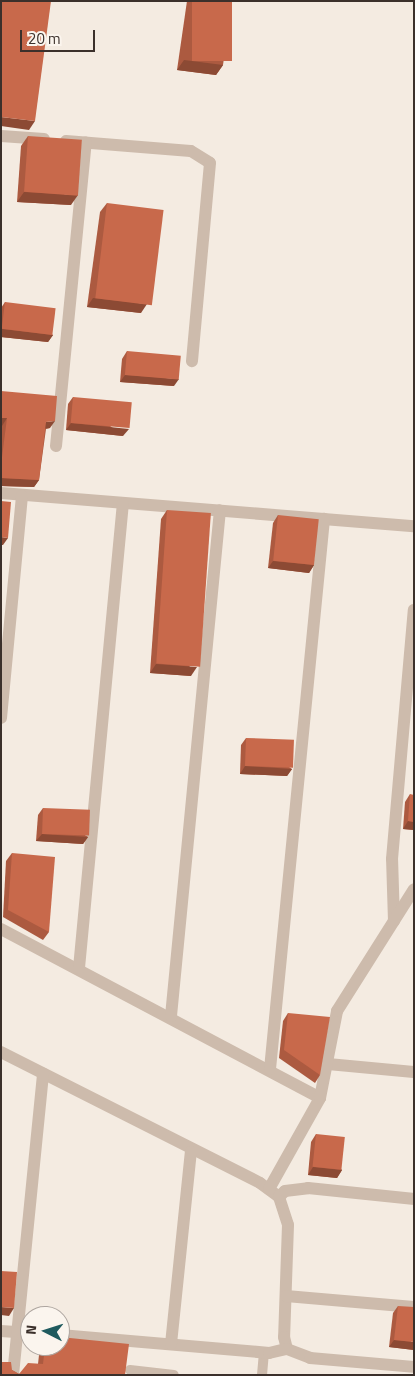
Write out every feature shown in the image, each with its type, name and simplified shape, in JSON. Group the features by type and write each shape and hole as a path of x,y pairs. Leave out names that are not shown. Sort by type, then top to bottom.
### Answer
{"street":[{"path":"1,136 190,151 210,163 192,361"},
{"path":"56,446 86,142"},
{"path":"1,494 414,526"},
{"path":"1,718 22,496"},
{"path":"79,968 123,504"},
{"path":"171,1016 220,510"},
{"path":"270,1069 324,519"},
{"path":"394,921 392,860 414,610"},
{"path":"269,1189 320,1098 337,1011 414,890"},
{"path":"1,929 171,1016 320,1098"},
{"path":"1,1052 191,1152 269,1189 279,1197 288,1225 287,1349"},
{"path":"328,1064 414,1072"},
{"path":"26,1306 42,1073"},
{"path":"171,1344 191,1152"},
{"path":"279,1197 285,1191 308,1188 414,1199"},
{"path":"286,1296 414,1307"},
{"path":"1,1331 20,1332"},
{"path":"70,1336 264,1352 287,1349 310,1358 414,1368"},
{"path":"13,1375 20,1348"}],"lane":[{"path":"262,1375 264,1352"},
{"path":"130,1370 174,1375"}],"building":[{"path":"1,1 51,1 35,121 1,117"},
{"path":"192,1 232,1 232,61 192,61"},
{"path":"28,136 82,140 78,196 24,192"},
{"path":"107,203 164,210 152,305 95,298"},
{"path":"5,302 56,308 52,335 2,329"},
{"path":"127,351 181,356 179,380 125,375"},
{"path":"1,391 57,396 55,421 46,422 39,480 1,478 7,418 1,418"},
{"path":"73,397 132,402 130,428 71,423"},
{"path":"1,501 11,502 8,538 1,537"},
{"path":"167,510 211,513 200,667 156,664"},
{"path":"278,515 319,519 314,565 273,561"},
{"path":"246,738 294,740 293,768 245,766"},
{"path":"410,794 414,795 414,822 408,821"},
{"path":"43,808 90,810 89,836 42,834"},
{"path":"12,853 55,857 49,932 8,910"},
{"path":"288,1013 330,1017 320,1075 284,1050"},
{"path":"316,1134 345,1137 341,1170 313,1167"},
{"path":"1,1271 17,1272 14,1308 1,1307"},
{"path":"398,1306 414,1307 414,1342 394,1340"},
{"path":"70,1338 129,1344 125,1375 1,1375 1,1362 11,1362 12,1370 19,1374 28,1363 43,1364 44,1356 70,1356"}]}
